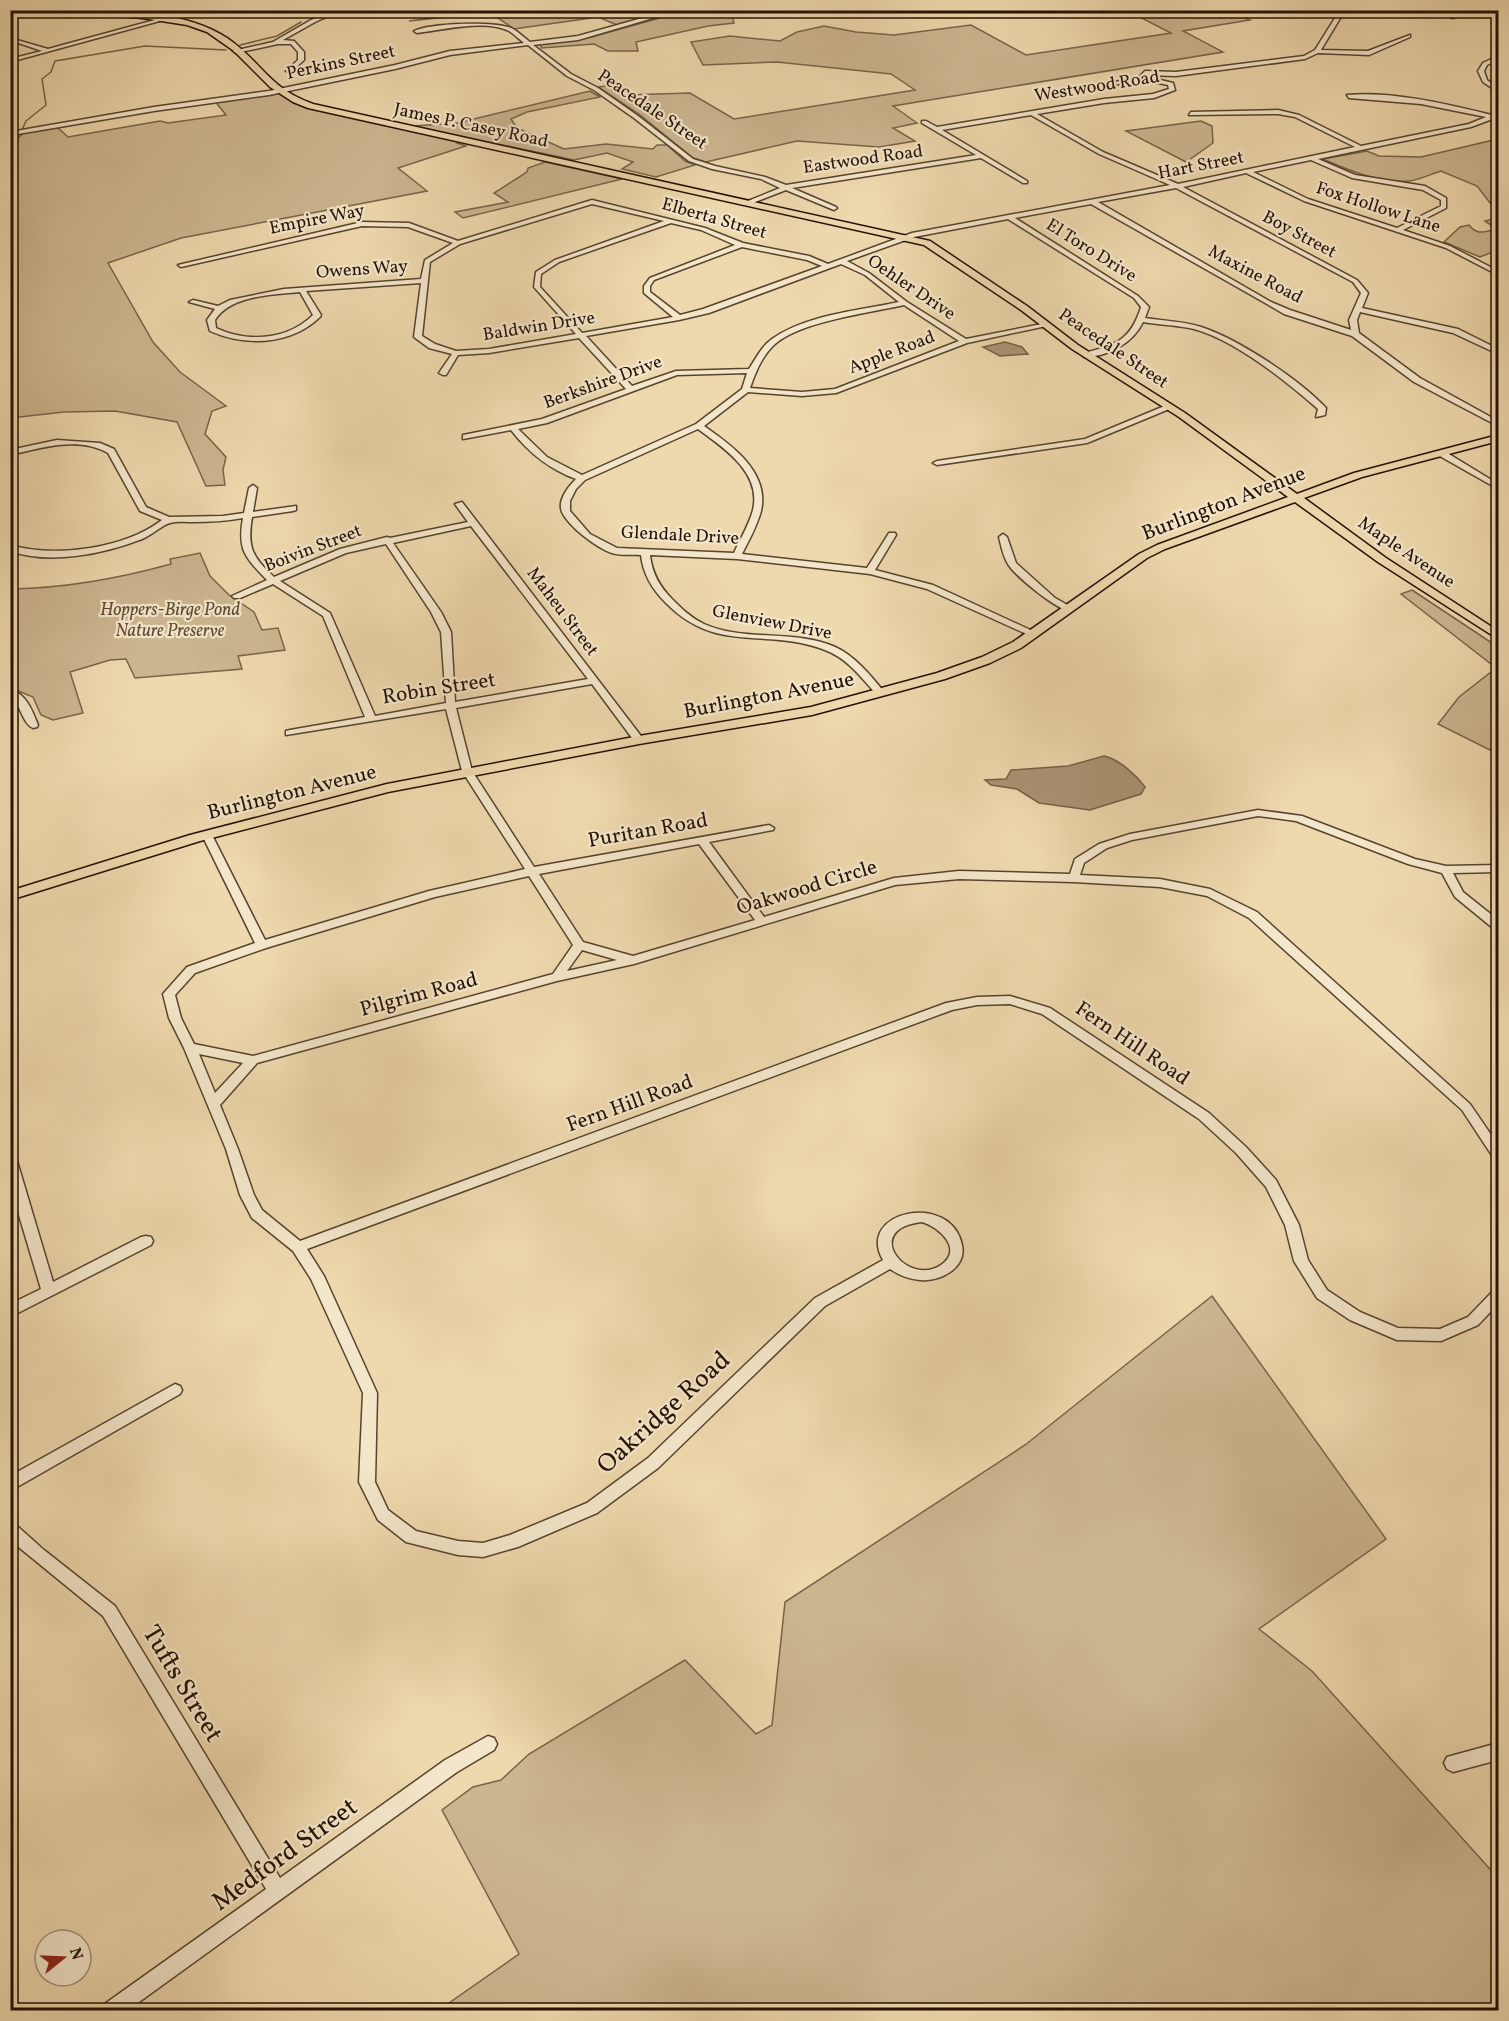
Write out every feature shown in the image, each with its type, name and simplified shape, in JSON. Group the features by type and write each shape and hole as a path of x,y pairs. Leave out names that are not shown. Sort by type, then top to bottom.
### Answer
{"main road":[{"name":"James P. Casey Road","path":"51,10 164,20 209,31 226,41 277,92 299,102 324,109 907,237"},
{"name":"Peacedale Street","path":"907,237 927,243 950,257 1087,356 1170,407 1296,496"},
{"name":"Burlington Avenue","path":"10,896 207,835 387,788 467,771 812,711 970,667 1002,654 1034,634 1143,556 1161,547 1296,496 1498,438"},
{"name":"Maple Avenue","path":"1296,496 1382,560 1498,636"}],"street":[{"path":"278,42 306,24 340,10"},
{"name":"Perkins Street","path":"13,135 154,109 277,92 395,67 450,52 578,38 678,10"},
{"path":"1317,51 1343,10"},
{"path":"1441,10 1454,17"},
{"path":"10,61 164,20"},
{"name":"Peacedale Street","path":"428,29 471,25 498,26 511,30 569,75 596,89 636,117 691,160 787,187 834,208"},
{"path":"1317,51 1369,53 1408,36"},
{"path":"12,39 49,51"},
{"path":"236,51 278,42 292,42 303,57 289,71"},
{"name":"Westwood Road","path":"938,129 1104,101 1154,96 1173,88 1171,84 1142,79 1140,77 1145,73 1176,74 1305,57 1317,51"},
{"path":"1498,58 1485,64 1482,71 1485,81 1498,90"},
{"path":"1082,88 1142,79"},
{"path":"1349,96 1411,99 1445,104 1495,116"},
{"path":"1191,114 1278,112 1297,116 1361,148"},
{"path":"1031,113 1101,153 1177,186"},
{"name":"Hart Street","path":"907,237 1248,172 1463,127 1495,116"},
{"path":"924,122 1025,182"},
{"path":"10,126 13,135"},
{"name":"Eastwood Road","path":"750,202 787,187 983,156"},
{"path":"1311,158 1354,177 1425,188 1444,199 1444,207 1399,229"},
{"name":"Fox Hollow Lane","path":"1248,172 1297,197 1399,229 1456,250 1498,273"},
{"name":"Boy Street","path":"1177,186 1354,281 1365,293 1353,320 1354,334"},
{"name":"Elberta Street","path":"592,202 703,229 741,245 809,258 828,266"},
{"name":"Baldwin Drive","path":"592,202 458,243 427,261 418,337 432,346 456,353 489,351 679,318 706,311 907,237"},
{"name":"Maxine Road","path":"1093,202 1269,303 1287,312 1354,334 1417,380 1498,424"},
{"name":"El Toro Drive","path":"1010,217 1136,297 1145,307 1142,320"},
{"path":"629,388 579,336 537,287 538,273 557,261 670,221"},
{"name":"Empire Way","path":"181,265 362,224 408,225 458,243"},
{"path":"679,318 647,293 647,286 652,279 741,245"},
{"name":"Oehler Drive","path":"841,261 867,274 905,303 965,341"},
{"name":"Owens Way","path":"302,290 317,315 309,326 269,338 223,335 213,329 211,320 220,308 244,299 302,290 424,281"},
{"path":"193,302 220,308"},
{"path":"513,428 529,450 557,469 582,478 699,426 746,390 752,371 761,355 774,341 796,329 824,320 905,303"},
{"path":"1358,309 1455,331 1498,352"},
{"path":"1087,356 1122,345 1142,320 1197,328 1213,334 1295,384 1322,408 1322,413 1319,415"},
{"name":"Apple Road","path":"746,390 802,394 836,391 965,341 1047,325"},
{"path":"443,373 456,353"},
{"name":"Berkshire Drive","path":"466,437 513,428 572,412 629,388 676,373 752,371"},
{"path":"937,463 1087,441 1170,407"},
{"path":"699,426 729,447 754,478 758,504 737,556"},
{"path":"10,453 57,442 100,445 111,451 142,509 168,520 248,516 293,508"},
{"path":"1441,453 1498,488"},
{"name":"Glendale Drive","path":"582,478 572,488 566,501 567,511 587,537 615,551 737,556 870,571 930,587 1034,634"},
{"path":"253,488 246,549 256,566 274,581 327,615 371,718"},
{"name":"Maheu Street","path":"459,504 639,740"},
{"path":"10,548 40,555 72,553 138,538 168,520"},
{"name":"Boivin Street","path":"237,596 343,551 474,523"},
{"path":"870,571 892,535"},
{"path":"1004,537 1012,564 1045,595 1068,609"},
{"path":"387,540 443,623 447,640 451,706 456,736 467,771 579,945 634,960"},
{"name":"Glenview Drive","path":"645,554 647,575 676,611 703,627 732,636 801,642 828,648 853,663 880,693"},
{"name":"Robin Street","path":"290,733 594,681"},
{"path":"10,692 18,695 24,703 33,725"},
{"path":"1498,868 1446,870 1412,862 1298,818 1258,813 1130,837 1103,846 1079,861 1074,878 1160,882 1210,893 1253,915 1466,1107 1498,1154"},
{"name":"Puritan Road","path":"533,871 769,828"},
{"path":"207,835 262,945"},
{"path":"702,841 762,922"},
{"path":"1446,870 1459,894 1498,926"},
{"path":"298,1247 257,1215 247,1196 213,1104 190,1048 174,1018 169,994 191,970 262,945 433,894 533,871"},
{"name":"Oakwood Circle","path":"557,977 634,960 894,882 935,876 1074,878"},
{"path":"557,977 579,945"},
{"name":"Pilgrim Road","path":"190,1048 254,1060 557,977"},
{"name":"Fern Hill Road","path":"298,1247 950,1006 977,1001 1010,1000 1046,1011 1204,1116 1241,1150 1271,1184 1292,1225 1301,1261 1322,1294 1354,1316 1397,1334 1441,1335 1473,1321 1498,1295"},
{"path":"213,1104 254,1060"},
{"path":"10,1161 13,1180 49,1292"},
{"path":"922,1217 938,1221 949,1229 956,1242 957,1252 953,1261 934,1274 913,1274 891,1262 884,1250 885,1236 892,1225 906,1218 922,1217"},
{"path":"10,1311 146,1241"},
{"name":"Oakridge Road","path":"298,1247 317,1276 370,1393 367,1482 383,1515 412,1537 458,1548 483,1550 512,1542 592,1508 653,1463 820,1302 891,1262"},
{"path":"10,1484 175,1390"},
{"name":"Tufts Street","path":"10,1530 109,1611 278,1892"},
{"name":"Medford Street","path":"113,2010 452,1766 488,1744"},
{"path":"1453,1763 1498,1752"}],"green space":[{"path":"481,11 665,11 617,25 598,17 514,29 495,16 457,16 409,21"},
{"path":"685,11 731,11 734,23 708,26 636,42 638,51 608,51 594,44 542,48 539,44 588,38"},
{"path":"1128,11 1229,11 1250,20 1183,31 1223,52 893,106 917,123 893,128 915,141 879,147 797,141 706,162 693,158 639,114 598,87 607,86 625,95 690,93 734,119 915,90 891,74 777,62 703,65 691,42 730,36 780,41 797,32 824,26 856,32 894,35 971,25 1026,55 1171,33"},
{"path":"277,91 299,102 465,140 457,143 466,146 398,168 427,191 181,238 108,263 153,342 180,372 226,406 212,411 205,434 226,457 223,470 225,485 206,486 177,422 115,411 64,412 11,418 10,138 16,133 52,127 57,127 68,137 160,121 168,123 226,115 214,100"},
{"path":"590,91 600,97 527,112 511,119 517,128 564,149 606,144 653,149 657,145 667,145 685,161 695,165 656,177 622,169 633,162 607,153 574,160 413,126 457,123"},
{"path":"1201,121 1212,126 1213,143 1186,162 1126,131"},
{"path":"1498,139 1498,213 1477,186 1441,171 1413,180 1387,180 1354,172 1323,159 1367,151 1379,156 1421,157"},
{"path":"545,162 622,179 463,218 455,212 508,202 494,193 527,172 528,168"},
{"path":"1498,218 1498,250 1480,257 1444,242 1460,227 1469,225 1479,232 1492,230 1492,226 1485,221"},
{"name":"Hoppers-Birge Pond Nature Preserve","path":"200,553 210,576 229,595 254,612 262,630 278,628 285,650 238,656 242,669 135,678 126,659 110,660 70,672 83,713 53,720 41,715 33,697 11,688 11,589 72,585 111,578 171,564 170,559"},
{"path":"1412,590 1498,647 1498,754 1438,724 1459,697 1496,668 1401,594"},
{"path":"1212,1296 1386,1539 1259,1629 1312,1671 1498,1878 1498,2010 439,2010 519,1954 442,1810 473,1787 501,1780 529,1754 685,1660 756,1734 772,1725 785,1602 1025,1445"}],"shaded area":[{"path":"1005,342 1022,347 1028,354 1000,356 983,347"},
{"path":"1104,756 1127,768 1137,778 1145,787 1141,794 1090,810 1039,803 1017,789 991,785 985,780 1006,779 1011,770 1068,766"}],"waterway":[{"path":"240,45 277,36 301,22"},
{"path":"22,130 26,121 46,105 42,79 51,72 55,61 145,46 226,50"},
{"path":"10,147 22,134"}]}
